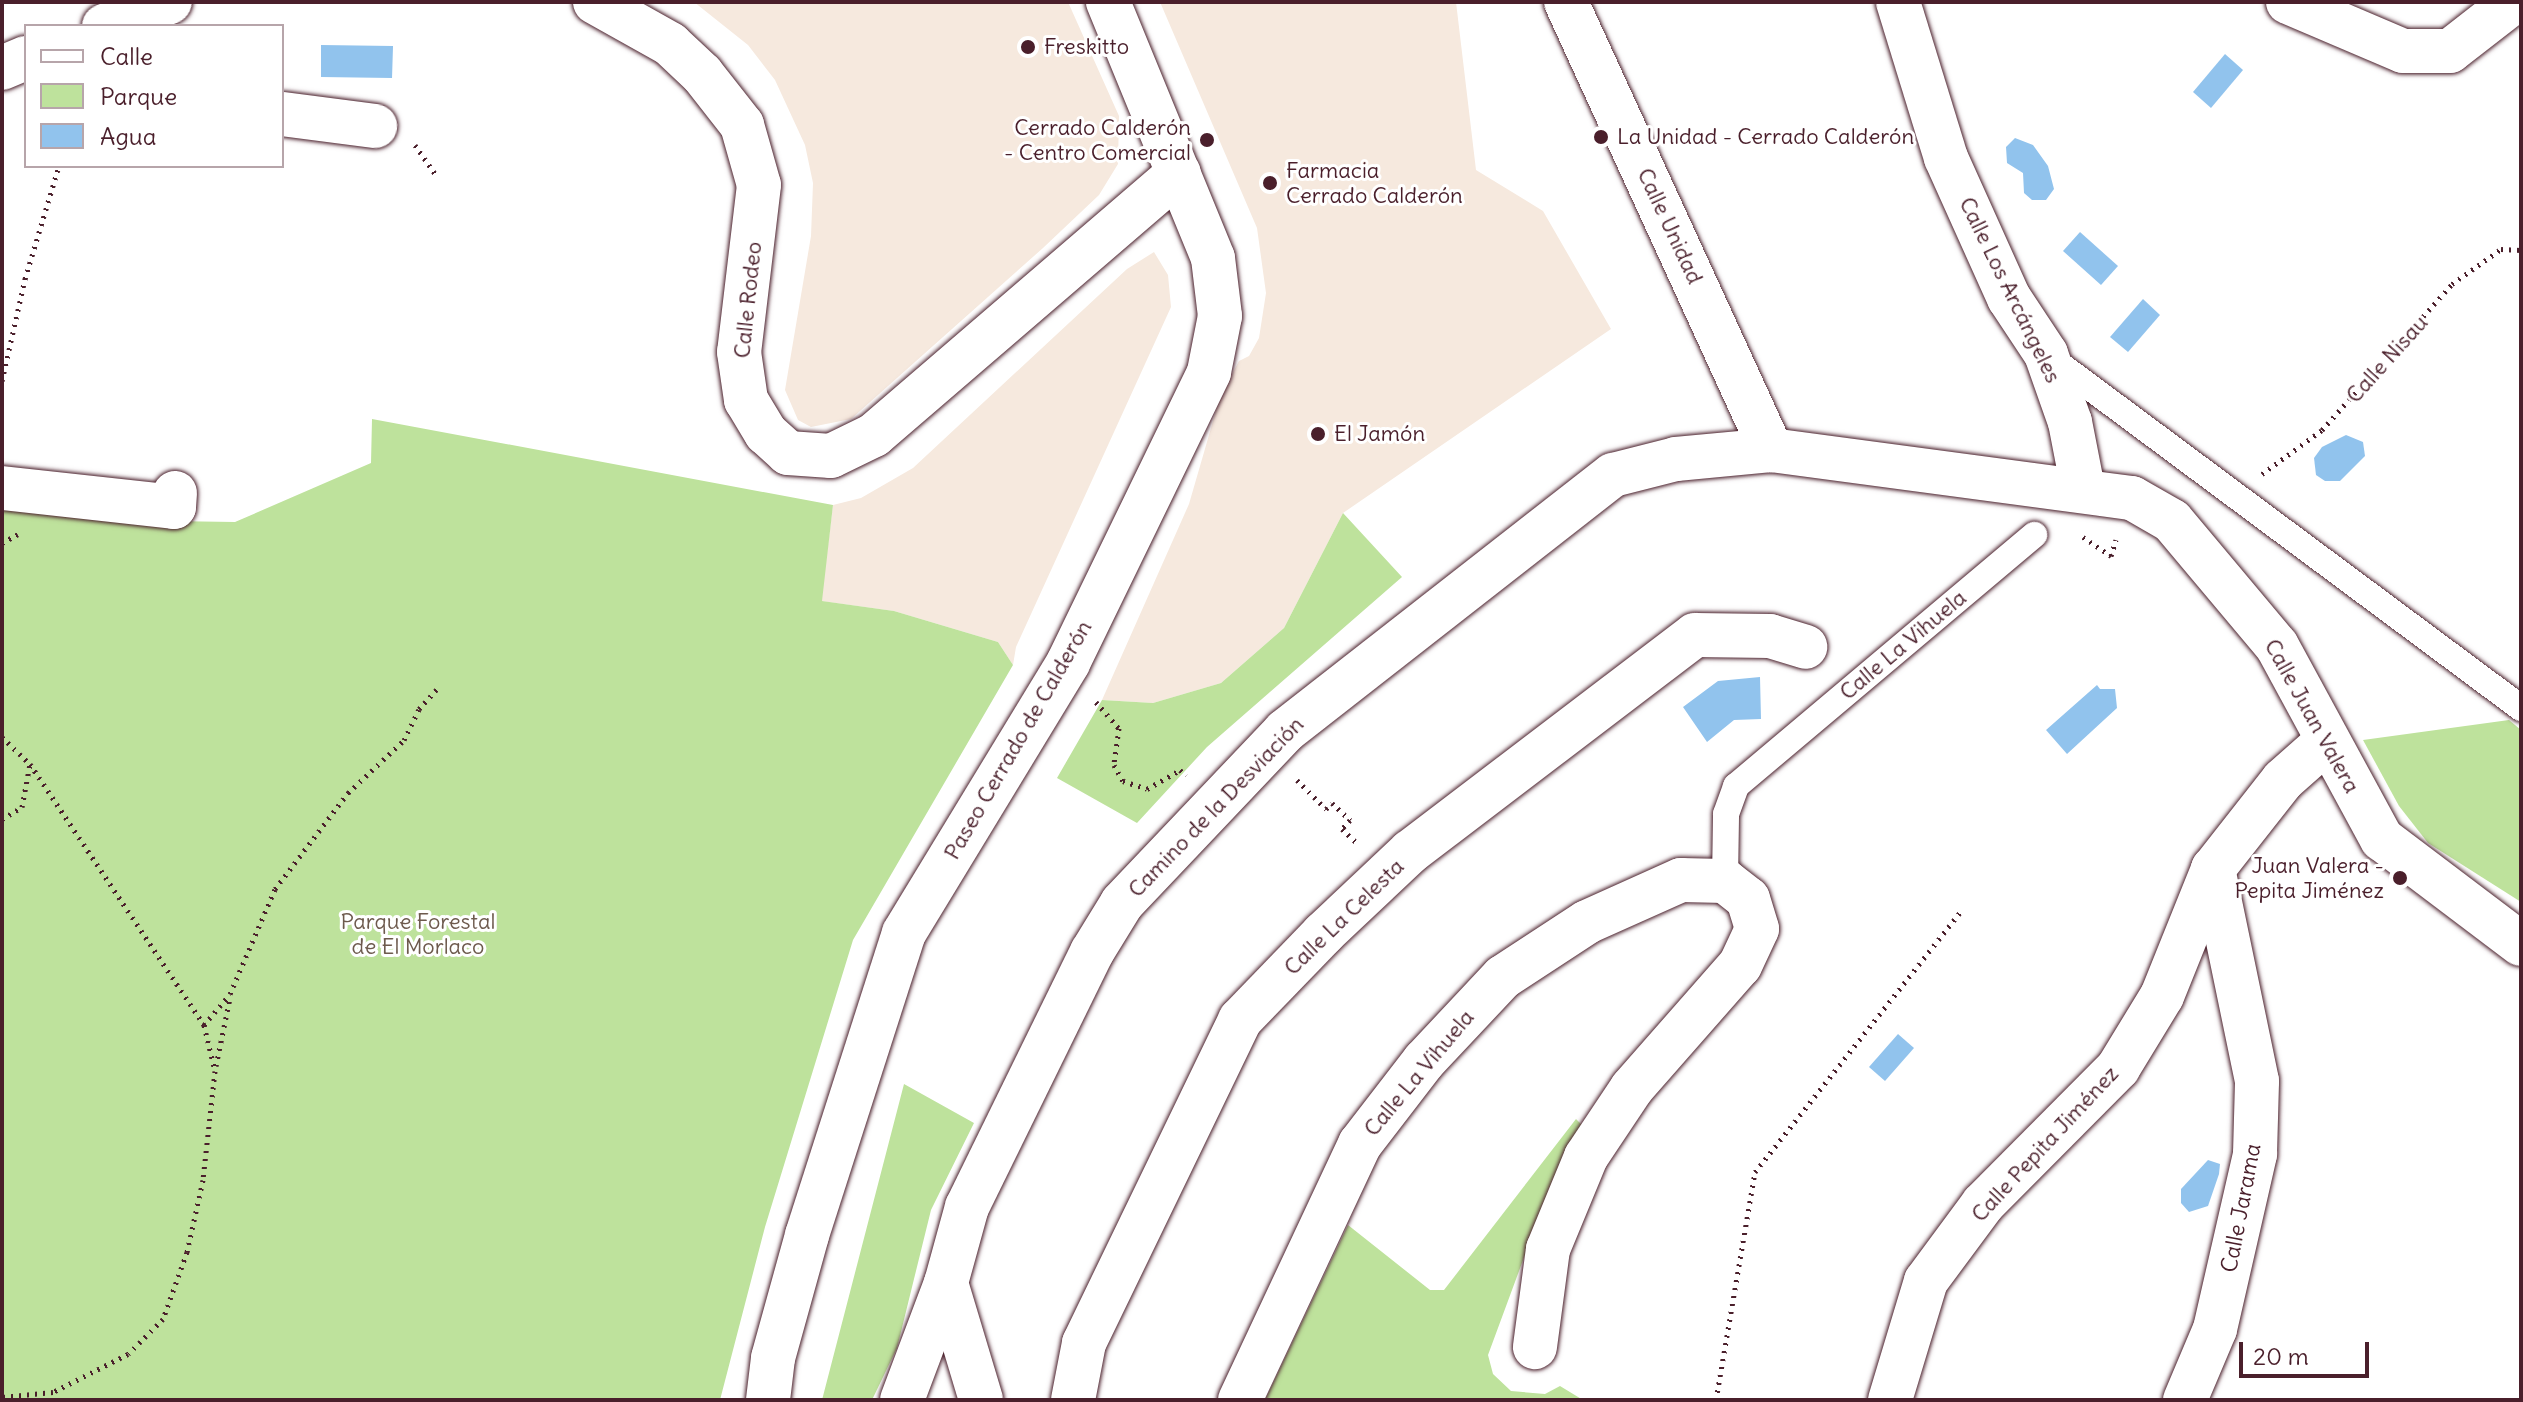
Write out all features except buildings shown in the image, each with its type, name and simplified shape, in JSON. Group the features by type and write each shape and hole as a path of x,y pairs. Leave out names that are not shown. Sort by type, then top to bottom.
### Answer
{"street":[{"path":"110,24 170,2"},
{"name":"Calle Rodeo","path":"595,2 670,44 702,74 742,125 759,185 739,352 746,400 766,433 788,453 831,456 874,435 1179,173"},
{"name":"Paseo Cerrado de Calderón","path":"768,1400 773,1358 807,1235 904,933 1068,663 1209,372 1220,316 1213,258 1108,2"},
{"name":"Calle Unidad","path":"1566,2 1771,450"},
{"name":"Calle Los Arcángeles","path":"1898,2 1946,158 2009,298 2046,354 2070,422 2083,489"},
{"path":"2288,2 2403,51 2450,51 2514,11"},
{"path":"2,68 24,59"},
{"path":"2,76 24,80"},
{"path":"284,114 375,126"},
{"name":"Calle Juan Valera","path":"1771,450 2083,489 2132,498 2172,521 2277,646 2326,742 2382,839 2521,944"},
{"name":"Camino de la Desviación","path":"902,1400 946,1283 967,1207 1115,915 1158,862 1280,737 1613,475 1676,459 1771,450"},
{"path":"2,488 174,507 175,493"},
{"name":"Calle La Celesta","path":"1073,1400 1084,1343 1240,1020 1388,873 1695,635 1770,636 1805,647"},
{"name":"Calle Pepita Jiménez","path":"1890,1400 1926,1281 1983,1204 2118,1068 2162,996 2213,869 2283,780 2326,742"},
{"name":"Calle Jarama","path":"2185,1400 2215,1329 2255,1154 2257,1081 2213,869"},
{"name":"Calle La Vihuela","path":"1240,1400 1360,1144 1424,1061 1503,977 1587,922 1681,880 1725,881"},
{"path":"1535,1347 1548,1249 1586,1157 1632,1088 1740,965 1757,929 1748,899 1725,881"},
{"path":"946,1283 981,1400"}],"lane":[{"path":"2046,354 2521,708"},
{"name":"Calle La Vihuela","path":"1725,881 1726,814 1736,786 2034,535"}],"path":[{"path":"2,381 25,279 58,168"},
{"name":"Calle Nisau","path":"2255,479 2322,430 2452,284 2501,249 2521,250"},
{"path":"2,1397 53,1392 128,1354 163,1319 187,1252 203,1180 215,1071 230,994 275,889 348,793 404,740 419,709 438,688"},
{"path":"1099,704 1119,728 1114,765 1123,781 1147,789 1180,770"},
{"path":"2,737 30,764 204,1025 215,1071"},
{"path":"1280,737 1310,766 1296,781 1326,809 1332,803 1350,820 1342,829 1388,873"},
{"path":"2,819 22,807 30,764"},
{"path":"1716,1400 1755,1172 1962,910"},
{"path":"204,1025 230,994"}],"shaded area":[{"path":"694,2 1068,2 1119,116 1118,164 1099,195 851,419 811,427 798,420 785,390 811,236 813,183 805,145 775,80 748,45"},
{"path":"1160,2 1456,2 1476,170 1543,211 1611,329 1343,513 1284,628 1221,683 1153,703 1102,700 1189,504 1220,397 1239,361 1249,356 1259,338 1266,293 1257,228"},
{"path":"1154,252 1168,275 1171,307 1016,647 1013,665 998,642 894,611 821,601 833,505 861,498 913,468 1127,269"}],"green space":[{"name":"Parque Forestal de El Morlaco","path":"372,419 833,505 822,601 894,611 998,642 1013,665 853,940 765,1227 720,1400 2,1400 2,502 168,521 235,522 371,463"},
{"path":"1343,513 1402,577 1207,747 1137,823 1057,778 1102,700 1153,703 1221,683 1284,628"},
{"path":"2509,720 2521,730 2521,902 2428,843 2399,806 2363,740"},
{"path":"904,1084 974,1123 931,1210 897,1348 872,1400 822,1400"},
{"path":"1576,1119 1582,1125 1553,1179 1488,1355 1493,1374 1511,1391 1545,1394 1560,1386 1583,1400 1265,1400 1348,1225 1430,1290 1444,1290"}],"water":[{"path":"321,45 393,46 392,78 321,77"},
{"path":"2225,54 2243,70 2211,108 2193,92"},
{"path":"2015,138 2033,145 2048,166 2054,189 2046,200 2032,200 2024,193 2023,173 2007,163 2006,147"},
{"path":"2080,232 2118,266 2101,285 2063,251"},
{"path":"2143,299 2160,315 2128,352 2110,337"},
{"path":"2346,435 2363,442 2365,456 2340,481 2325,481 2316,475 2314,458 2322,447"},
{"path":"1760,677 1761,719 1734,720 1707,742 1683,707 1718,681"},
{"path":"2097,685 2100,689 2115,689 2117,708 2067,754 2046,730"},
{"path":"1898,1034 1914,1048 1885,1081 1869,1067"},
{"path":"2208,1160 2220,1164 2208,1206 2189,1212 2181,1203 2181,1189"}],"place":[{"name":"Freskitto","path":"1028,47"},
{"name":"La Unidad - Cerrado Calderón","path":"1601,137"},
{"name":"Cerrado Calderón - Centro Comercial","path":"1207,140"},
{"name":"Farmacia Cerrado Calderón","path":"1270,183"},
{"name":"El Jamón","path":"1318,434"},
{"name":"Juan Valera - Pepita Jiménez","path":"2400,878"}]}
